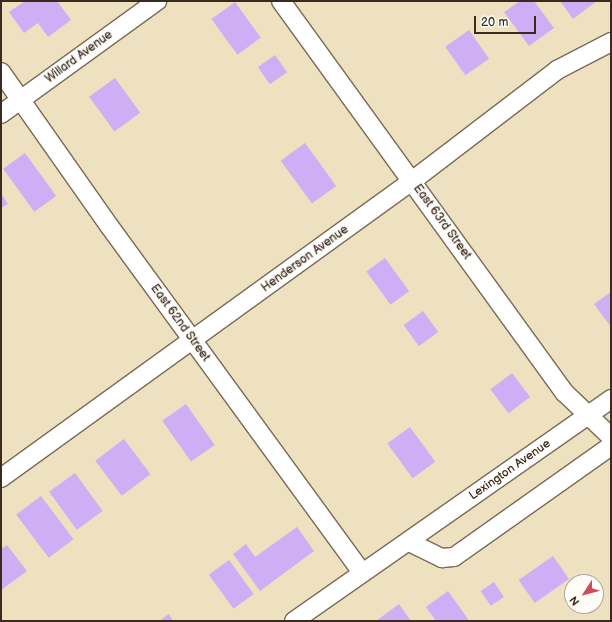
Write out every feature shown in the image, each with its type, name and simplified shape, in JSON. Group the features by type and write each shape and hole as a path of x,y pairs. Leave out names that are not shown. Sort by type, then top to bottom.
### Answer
{"street":[{"name":"Willard Avenue","path":"1,114 157,1"},
{"name":"East 63rd Street","path":"281,1 412,180 564,393 611,437"},
{"name":"Henderson Avenue","path":"1,478 193,341 412,180 557,70 611,42"},
{"name":"East 62nd Street","path":"1,72 193,341 362,573"},
{"name":"Lexington Avenue","path":"294,621 409,542 611,398"},
{"path":"409,542 421,550 442,558 454,557 611,446"}],"building":[{"path":"25,1 57,1 71,20 48,37 38,23 24,33 9,12"},
{"path":"520,1 534,1 554,28 529,46 504,12"},
{"path":"560,1 597,1 573,19"},
{"path":"235,2 261,38 237,55 212,19"},
{"path":"469,30 489,59 465,75 445,47"},
{"path":"275,55 287,72 270,84 258,67"},
{"path":"115,78 140,113 114,132 89,97"},
{"path":"305,143 336,186 312,204 281,161"},
{"path":"25,153 56,196 34,212 3,169"},
{"path":"1,193 8,204 1,208"},
{"path":"385,258 409,291 390,305 366,272"},
{"path":"611,292 611,327 594,304"},
{"path":"423,311 438,332 419,346 404,325"},
{"path":"512,373 530,397 508,413 490,389"},
{"path":"186,404 215,445 191,462 162,421"},
{"path":"410,427 435,462 413,478 387,443"},
{"path":"124,439 150,474 122,496 95,461"},
{"path":"75,473 103,511 77,530 49,492"},
{"path":"41,496 73,539 49,558 16,515"},
{"path":"297,527 314,551 260,591 233,554 246,544 255,557"},
{"path":"7,545 27,571 1,590 1,549"},
{"path":"553,556 566,574 564,574 564,582 535,603 519,580"},
{"path":"229,560 254,594 233,609 209,575"},
{"path":"494,582 504,597 491,606 481,591"},
{"path":"448,591 468,619 466,621 436,621 426,607"},
{"path":"399,604 411,621 376,621"},
{"path":"169,614 173,621 159,621"}]}
